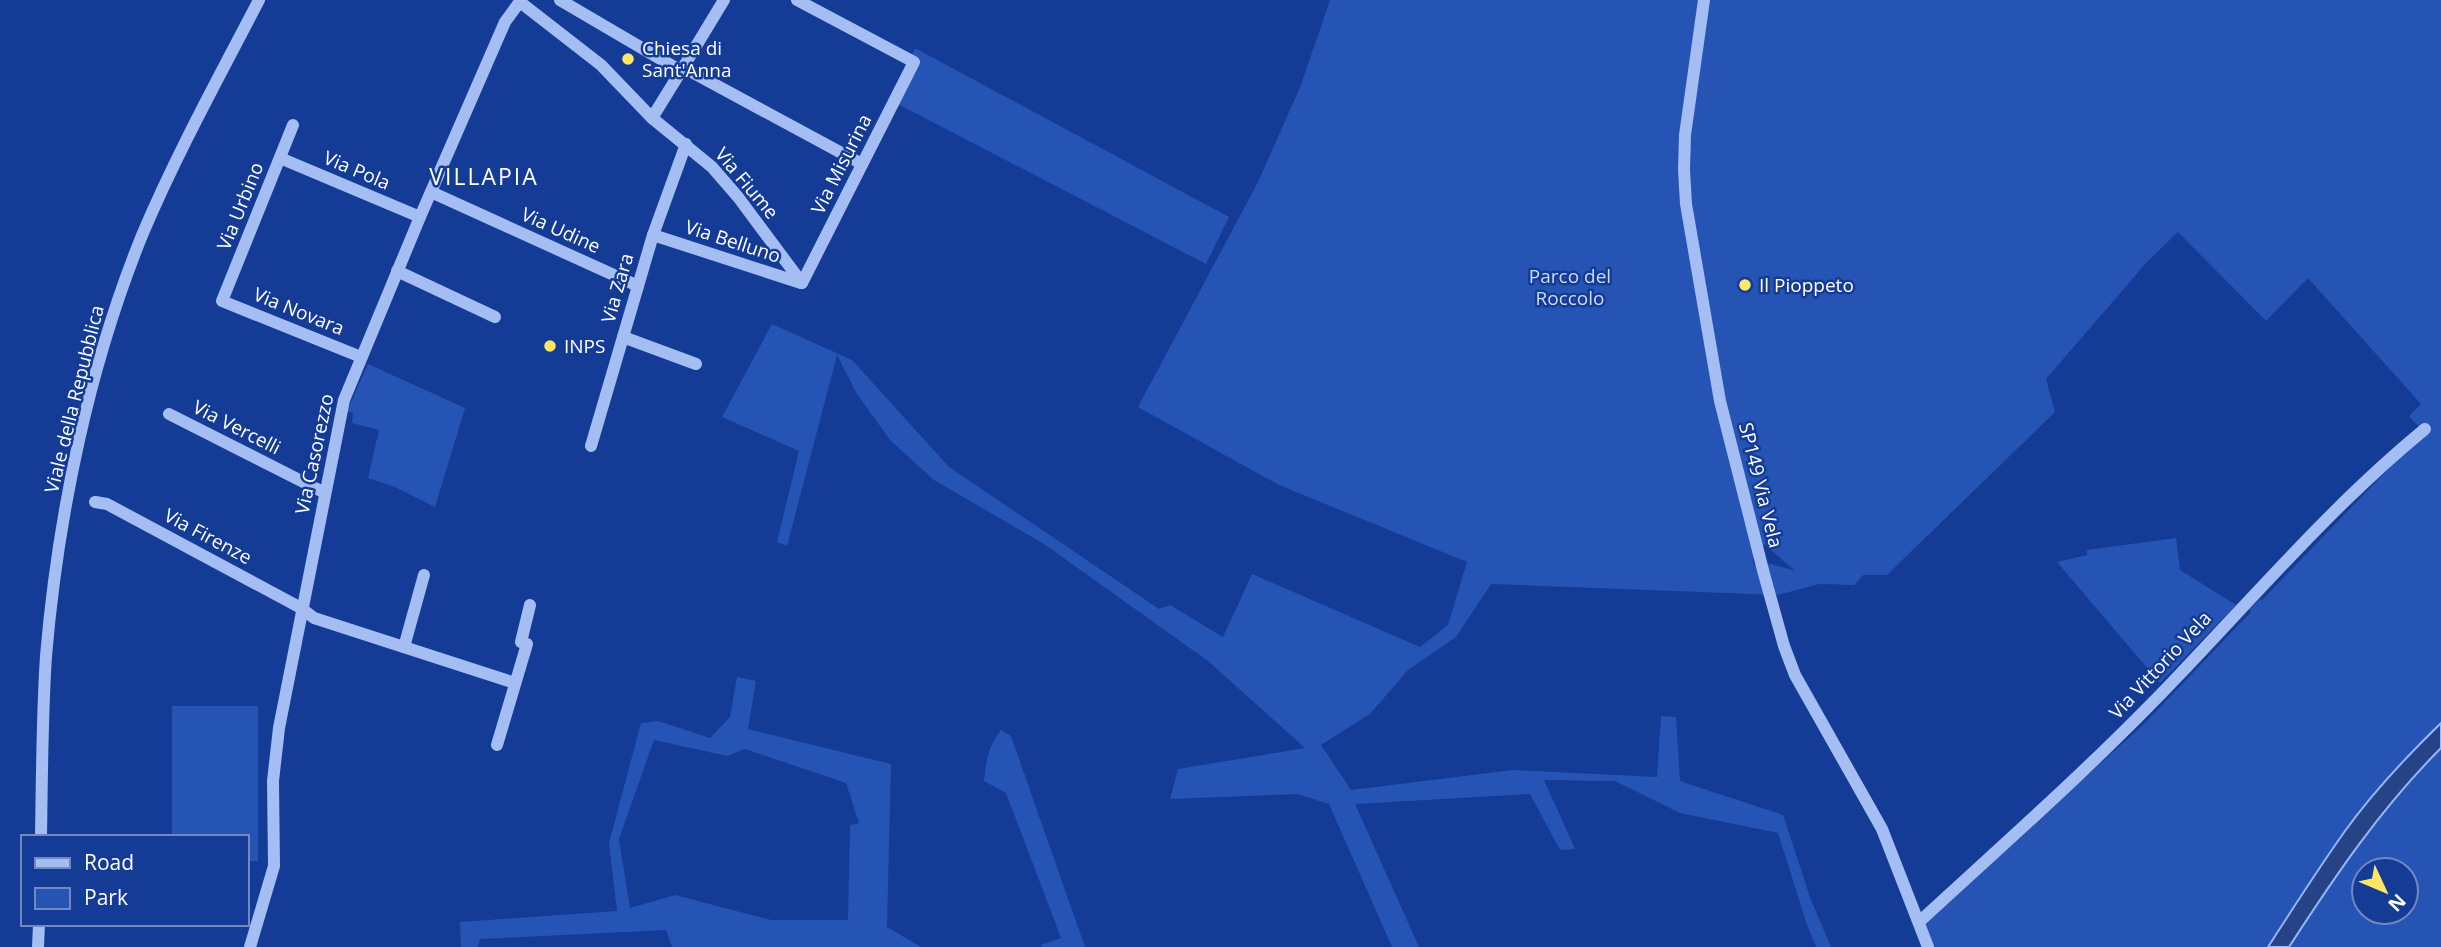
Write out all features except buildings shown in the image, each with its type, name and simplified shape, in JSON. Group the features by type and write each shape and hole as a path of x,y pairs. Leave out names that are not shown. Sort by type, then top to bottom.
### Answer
{"street":[{"name":"Viale della Repubblica","path":"41,835 45,675 52,594 72,478 95,382 115,311 143,234 165,184 259,0"},
{"path":"559,0 681,71 688,70 862,164"},
{"path":"652,118 724,0"},
{"name":"Via Misurina","path":"797,0 914,62 802,283"},
{"name":"SP149 Via Vela","path":"1704,0 1685,135 1684,170 1686,204 1720,401 1767,585 1792,668 1804,694 1882,829 1928,947"},
{"name":"Via Fiume","path":"521,1 601,65 652,118 712,167 738,197 802,283"},
{"name":"Via Casorezzo","path":"250,947 274,866 275,768 279,728 344,400 505,22 521,1"},
{"name":"Via Urbino","path":"222,301 293,125"},
{"name":"Via Zara","path":"592,446 653,236 686,144"},
{"name":"Via Pola","path":"280,158 420,217"},
{"name":"Via Udine","path":"431,192 638,286"},
{"name":"Via Belluno","path":"653,236 802,283"},
{"path":"397,271 495,317"},
{"name":"Via Novara","path":"222,301 361,357"},
{"path":"623,337 696,364"},
{"name":"Via Vercelli","path":"169,414 325,494"},
{"name":"Via Vittorio Vela","path":"1919,922 2113,743 2247,601 2389,459 2425,429"},
{"name":"Via Firenze","path":"95,502 107,504 301,608 314,618 515,683"},
{"path":"404,647 424,575"},
{"path":"497,745 527,644 521,642 530,606"},
{"path":"38,947 39,926"}],"green space":[{"name":"Parco del Roccolo","path":"1330,0 2441,0 2441,947 1923,947 1916,930 2143,725 2251,612 2249,610 2262,600 2397,460 2420,428 2409,416 2421,404 2308,278 2266,321 2178,232 2147,262 2046,379 2055,412 1887,575 1863,575 1854,585 1819,584 1778,595 1491,584 1456,637 1408,670 1370,714 1321,745 1351,790 1513,770 1657,777 1661,716 1676,717 1680,781 1783,815 1811,900 1831,947 1816,947 1778,833 1680,813 1615,781 1544,780 1575,849 1560,850 1530,794 1355,804 1419,947 1392,947 1329,804 1297,794 1170,799 1178,769 1305,748 1208,661 1044,544 934,480 890,440 857,394 837,355 787,546 777,542 799,451 722,417 772,324 852,360 949,467 1159,609 1170,605 1223,637 1252,574 1420,647 1448,625 1467,562 1279,485 1138,407 1258,182 1301,85","holes":["1764,544 1795,571 1771,564 1754,565 1753,559"]},
{"path":"915,48 1229,217 1206,264 894,102"},
{"path":"368,364 465,408 435,507 395,487 368,478 379,430 352,423 353,413 347,411"},
{"path":"2176,538 2180,570 2236,605 2160,683 2057,562 2087,555 2087,550"},
{"path":"737,677 756,681 748,729 891,764 887,927 921,947 672,947 666,930 480,939 478,947 461,947 460,922 617,911 609,843 641,723 658,721 710,738 730,717","holes":["654,740 727,756 745,749 846,783 859,823 850,825 848,920 771,920 675,895 630,908 619,839"]},
{"path":"172,706 258,706 258,861 248,861 248,835 172,835"},
{"path":"1001,730 1011,736 1085,947 1041,945 1061,938 1006,793 984,781 988,754"}],"shaded area":[{"path":"2441,723 2441,748 2398,794 2350,856 2289,947 2268,947 2356,817"}],"place":[{"name":"Chiesa di Sant'Anna","path":"628,59"},
{"name":"Il Pioppeto","path":"1745,285"},
{"name":"INPS","path":"550,346"}],"district":[{"name":"VILLAPIA","path":"484,177"}]}
